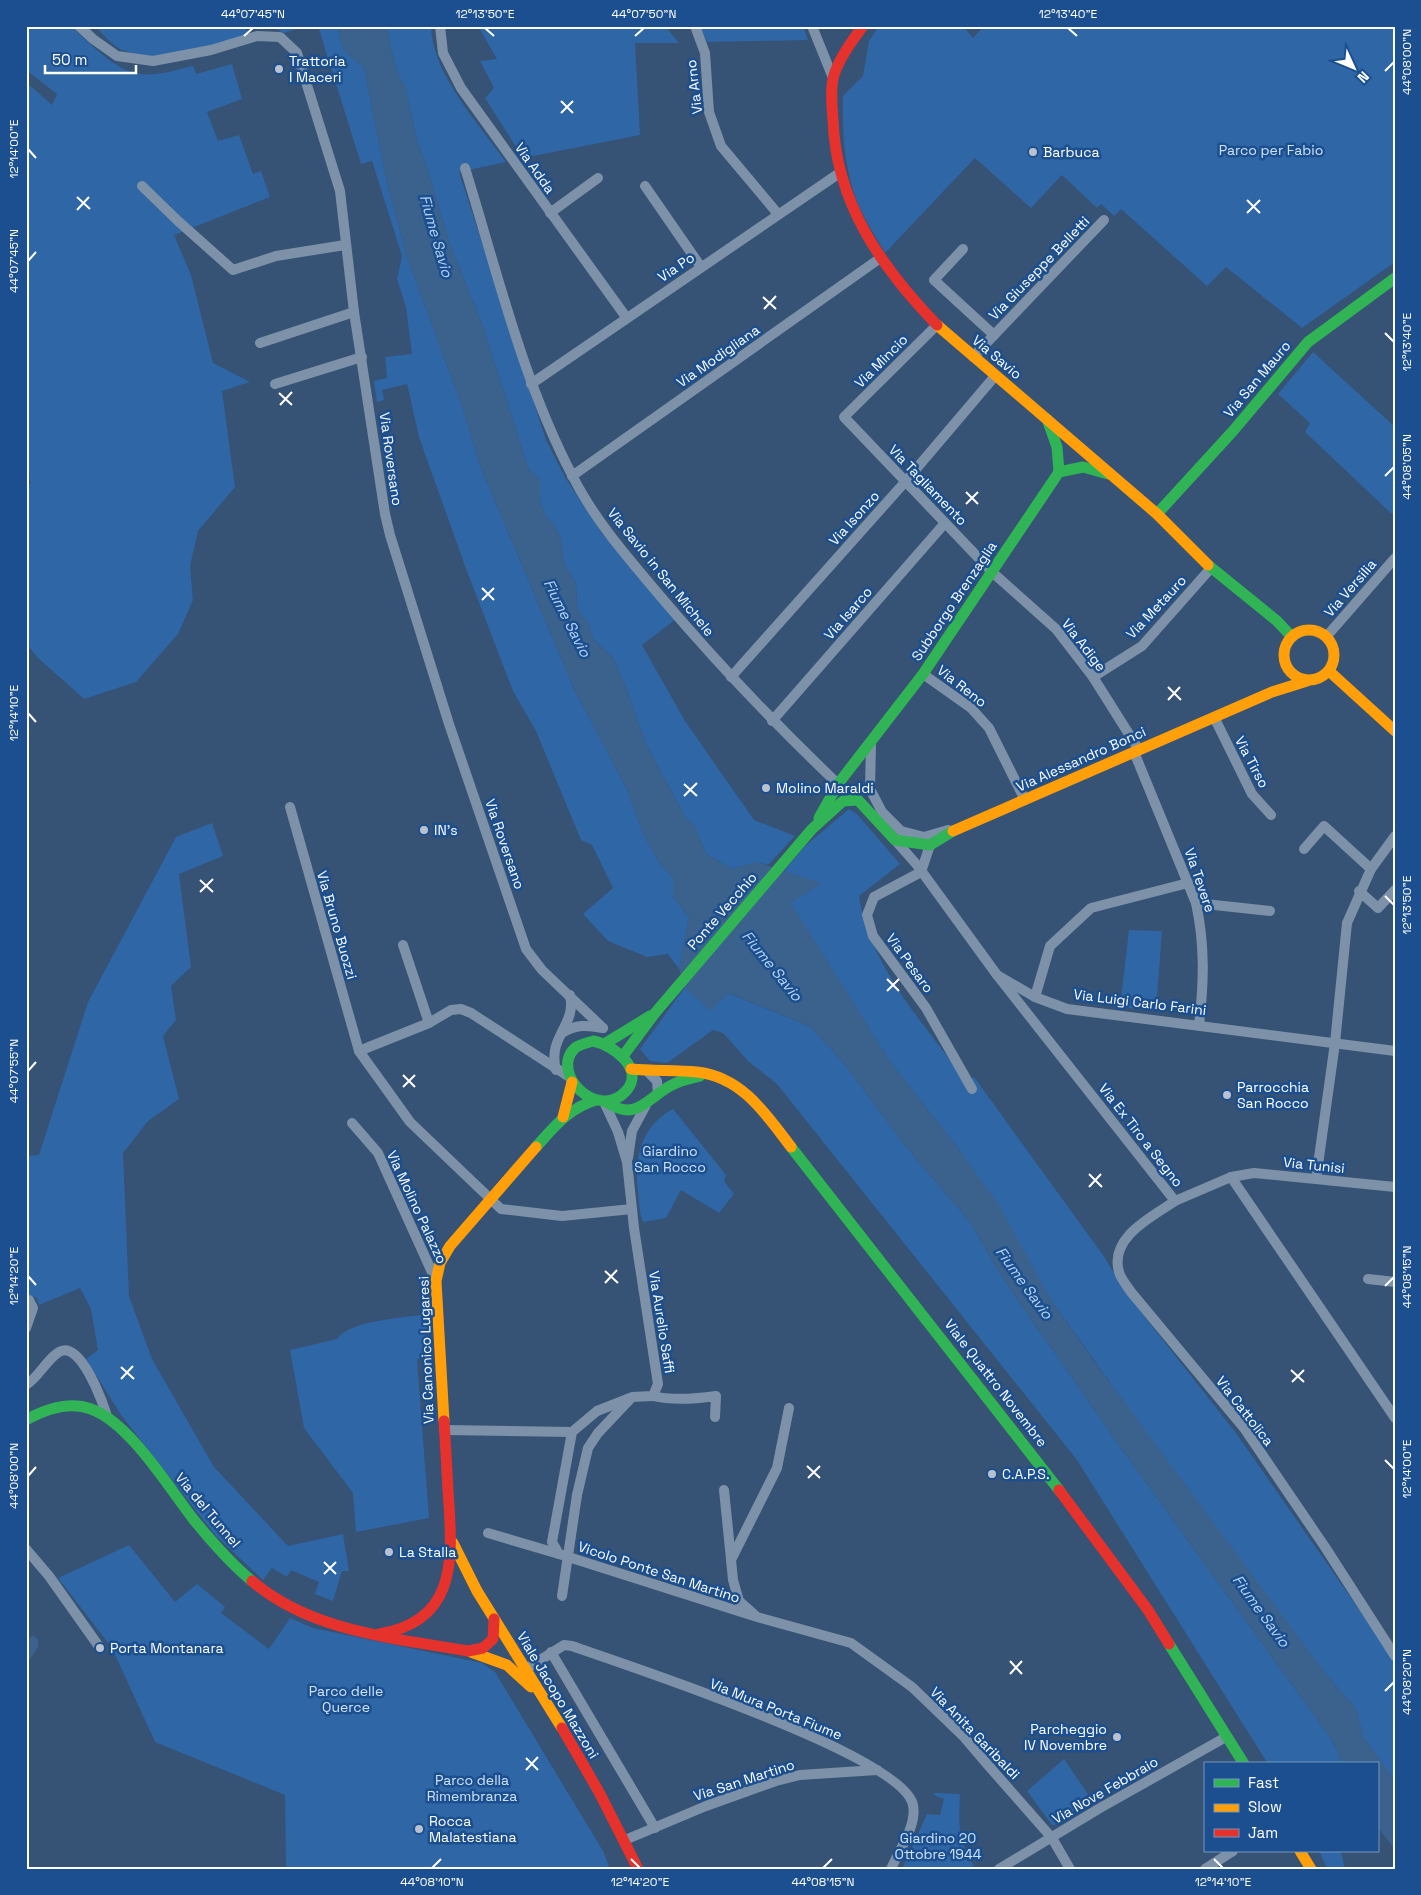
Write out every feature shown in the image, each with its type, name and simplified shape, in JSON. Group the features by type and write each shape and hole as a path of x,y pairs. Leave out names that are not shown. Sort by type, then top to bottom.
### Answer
{"street":[{"name":"Via Roversano","path":"79,26 93,39 117,56 153,61 211,50 257,36 280,37 297,53 340,191 354,312 385,514 450,724 526,948 542,970 603,1028"},
{"name":"Via Adda","path":"440,26 443,53 461,88 626,317"},
{"name":"Via Arno","path":"694,26 704,53 709,112 721,146 778,214"},
{"path":"812,26 833,78"},
{"name":"Via Savio","path":"863,26 852,41 833,78 832,128 838,174 857,219 879,259 906,295 937,325 994,376 1046,418 1157,514 1211,568 1276,621 1292,637"},
{"name":"Via Savio in San Michele","path":"465,168 531,384 572,476 606,532 731,677 772,721 838,784"},
{"name":"Via Po","path":"531,384 626,317 838,174"},
{"path":"550,212 598,178"},
{"path":"142,186 178,221 234,270 276,256 345,245"},
{"path":"644,186 700,267"},
{"name":"Via Giuseppe Belletti","path":"973,357 1104,220"},
{"path":"963,249 934,280 994,335"},
{"name":"Via Modigliana","path":"572,476 879,259"},
{"name":"Via San Mauro","path":"1157,514 1233,431 1308,342 1395,278"},
{"path":"260,343 354,312"},
{"name":"Via Mincio","path":"844,418 937,325"},
{"path":"275,384 362,357"},
{"name":"Via Isonzo","path":"731,677 905,482 994,376"},
{"name":"Via Tagliamento","path":"844,418 992,572"},
{"path":"1046,418 1057,447 1059,472 1083,467 1111,474"},
{"name":"Subborgo Brenzaglia","path":"871,744 923,674 1059,472"},
{"name":"Via Isarco","path":"772,721 945,523"},
{"name":"Via Versilia","path":"1326,637 1395,558"},
{"name":"Via Metauro","path":"1093,678 1142,646 1211,568"},
{"name":"Via Adige","path":"992,572 1056,629 1093,678 1137,751"},
{"path":"1309,680 1322,677 1329,671 1334,654 1332,646 1326,637 1312,630 1302,631 1292,637 1284,650 1284,659 1291,673 1309,680 1327,680 1345,685"},
{"path":"1329,671 1395,731"},
{"name":"Via Alessandro Bonci","path":"1272,692 1291,673"},
{"name":"Via Reno","path":"923,674 972,708 989,728 1025,800"},
{"name":"Via Alessandro Bonci","path":"930,845 962,825 1025,800 1272,692 1309,680"},
{"name":"Via Tirso","path":"1214,717 1252,794 1272,815"},
{"path":"812,829 838,784 871,744"},
{"path":"871,744 870,788 882,812 901,830 924,838 962,825"},
{"name":"Via Tevere","path":"1137,751 1196,903 1201,928 1204,977 1199,1025"},
{"name":"Via Luigi Carlo Farini","path":"812,829 843,801 858,800 895,840 921,872 996,975 1035,997 1067,1009 1395,1051"},
{"name":"Via Bruno Buozzi","path":"290,807 359,1051 410,1122 501,1209 562,1216 632,1209"},
{"path":"1304,849 1324,826 1371,869"},
{"name":"Ponte Vecchio","path":"623,1056 655,1013 812,829"},
{"path":"1316,1179 1335,1043 1347,923 1371,869 1395,836"},
{"path":"895,840 930,845 921,872"},
{"name":"Via Pesaro","path":"921,872 874,897 868,915 873,936 926,1008 972,1089"},
{"path":"1035,997 1050,946 1091,908 1188,883"},
{"path":"1360,891 1378,908 1395,890"},
{"path":"1196,903 1270,911"},
{"path":"403,944 429,1023"},
{"name":"Via Ex Tiro a Segno","path":"996,975 1175,1201 1231,1177"},
{"path":"556,1070 553,1053 571,1011 570,995"},
{"path":"359,1051 429,1023 452,1010 461,1009 471,1012 570,1079 581,1091 618,1110 626,1112 646,1105"},
{"name":"Ponte Vecchio","path":"604,1042 655,1013"},
{"path":"562,1033 574,1026 585,1024 603,1028 604,1042"},
{"path":"585,1042 604,1042 623,1056 631,1068 632,1077 627,1091 617,1100 586,1103 563,1116 570,1079 568,1060 578,1047 585,1042"},
{"name":"Viale Quattro Novembre","path":"631,1068 647,1071 711,1073 732,1082 756,1102 988,1397 1102,1546 1148,1610 1243,1762"},
{"path":"647,1071 657,1081 658,1094"},
{"path":"627,1162 632,1131 646,1105 658,1094 682,1081 711,1073"},
{"name":"Via Aurelio Saffi","path":"602,1101 618,1132 627,1162 632,1209 658,1384 653,1396"},
{"name":"Via Canonico Lugaresi","path":"451,1538 436,1281 444,1253 563,1116"},
{"name":"Via Molino Palazzo","path":"352,1123 378,1153 436,1281"},
{"name":"Via Tunisi","path":"1231,1177 1254,1173 1395,1187"},
{"path":"1231,1177 1395,1418"},
{"name":"Via Cattolica","path":"1175,1201 1137,1227 1124,1240 1117,1258 1119,1273 1131,1292 1244,1428 1326,1547 1395,1656"},
{"path":"1368,1279 1395,1282"},
{"path":"26,1299 29,1300 33,1308 26,1328"},
{"path":"26,1386 60,1351 70,1350 74,1352 86,1369 102,1398 107,1417"},
{"path":"444,1430 572,1432 597,1411 632,1397 653,1396 664,1399 695,1399 716,1396 715,1417"},
{"path":"562,1600 577,1495 588,1448 598,1433 632,1397"},
{"name":"Via del Tunnel","path":"26,1420 42,1411 68,1405 85,1407 107,1417 122,1430 199,1525 252,1582 295,1610 319,1621 484,1655 507,1665 542,1696"},
{"path":"731,1560 777,1468 789,1408"},
{"name":"Vicolo Ponte San Martino","path":"572,1432 552,1542 559,1554 757,1617"},
{"name":"Via Anita Garibaldi","path":"724,1490 733,1580 739,1601 757,1617 851,1644 912,1688 964,1737 1052,1838 1070,1869"},
{"path":"488,1533 559,1554"},
{"name":"Via del Tunnel","path":"379,1634 409,1628 428,1612 440,1598 448,1579 451,1538"},
{"name":"Viale Jacopo Mazzoni","path":"451,1538 467,1574 542,1696 625,1840 638,1869"},
{"path":"26,1549 49,1576 100,1648"},
{"path":"468,1651 483,1648 493,1639 494,1619"},
{"name":"Via Mura Porta Fiume","path":"551,1652 564,1645 572,1646 640,1670 767,1718 836,1747 878,1770 906,1792 912,1804 913,1820 891,1869"},
{"path":"526,1669 551,1652"},
{"name":"Viale Jacopo Mazzoni","path":"551,1652 655,1828"},
{"name":"Via Nove Febbraio","path":"999,1869 1226,1737"},
{"name":"Via San Martino","path":"625,1840 706,1806 776,1781 800,1775 878,1770"},
{"path":"1205,1869 1230,1852"},
{"path":"1301,1852 1311,1869"}],"green space":[{"path":"26,26 71,26 94,48 113,62 131,72 140,74 174,71 193,66 196,74 232,64 242,99 207,112 218,141 239,135 253,174 261,171 270,197 174,235 191,275 213,363 250,382 222,391 235,487 198,531 190,566 193,600 178,634 136,682 84,699 37,657 26,643 26,485 31,483 26,472 26,82 52,105 57,94 26,70"},
{"path":"95,26 241,26 249,32 246,35 201,49 154,56 139,55 117,47"},
{"path":"270,26 306,26 284,33"},
{"path":"318,26 339,26 341,41 345,50 364,67 386,178 407,257 462,406 481,468 576,693 627,789 642,831 658,861 673,878 673,896 689,917 679,969 668,954 647,957 608,941 583,914 613,888 592,845 581,840 536,731 513,691 465,566 419,437 407,384 382,390 384,400 377,402 374,381 387,378 385,357 412,354 406,307 397,279 402,256 372,161 361,164"},
{"path":"386,26 431,26 433,44 448,80 506,162 459,172 546,440 565,477 602,533 676,619 642,645 685,721 754,820 795,836 768,865 757,862 732,869 706,854 695,827 685,817 645,742 625,685 613,658 593,639 588,623 577,609 576,584 564,563 561,539 553,523 545,516 540,500 540,480 529,470 482,324 449,242 427,167 417,142 406,90 396,69"},
{"path":"478,26 665,26 679,43 635,43 640,135 523,158 485,98 494,88 480,61 497,59"},
{"path":"699,26 803,26 808,40 707,42"},
{"name":"Parco per Fabio","path":"879,26 963,26 973,38 984,26 1395,26 1395,262 1302,328 1226,267 1207,286 1121,209 1114,216 1101,204 1097,208 1062,175 1031,208 975,158 885,253 864,217 853,191 845,151 843,124 843,96 863,76 869,41"},
{"path":"1313,352 1395,427 1395,517 1305,432 1310,423 1278,394"},
{"path":"849,809 857,814 900,864 859,896 865,922 874,946 901,994 967,1082 974,1077 1105,1258 1126,1293 1236,1433 1395,1661 1395,1782 1363,1737 1356,1709 1324,1672 1192,1497 1051,1300 958,1148 891,1063 790,903 820,884 784,871 805,846"},
{"path":"212,823 223,856 179,874 191,967 171,986 176,1020 163,1036 179,1099 148,1121 123,1153 129,1296 152,1359 214,1467 288,1546 343,1534 349,1571 342,1571 333,1601 315,1594 319,1582 291,1570 287,1577 272,1568 263,1580 216,1536 121,1415 86,1359 98,1350 91,1309 80,1288 39,1305 37,1298 26,1294 26,1156 39,1155 88,1002 176,837"},
{"path":"1129,930 1162,931 1156,1011 1120,1007"},
{"path":"685,987 728,993 809,1026 842,1061 907,1148 970,1222 1002,1277 1116,1441 1332,1740 1342,1762 1267,1762 1077,1460 777,1084 748,1061 723,1033 713,1030 667,1063 650,1061 640,1049"},
{"name":"Giardino San Rocco","path":"673,1109 726,1175 724,1181 734,1194 719,1213 681,1190 666,1218 643,1222 639,1206 637,1178 639,1155 642,1144 653,1124"},
{"path":"427,1314 431,1356 417,1359 429,1518 356,1532 353,1493 304,1428 290,1350 337,1339 343,1333 365,1324"},
{"path":"129,1545 175,1602 197,1584 225,1607 221,1613 269,1649 290,1618 313,1628 482,1663 495,1672 603,1851 610,1869 286,1869 285,1795 155,1742 112,1648 58,1578"},
{"path":"1064,1759 1092,1800 1053,1826 1027,1791"},
{"name":"Giardino 20 Ottobre 1944","path":"935,1793 960,1794 960,1831 964,1848 974,1866 969,1869 902,1869 927,1814 940,1815 944,1799 934,1795"},
{"path":"1319,1852 1341,1852 1345,1869 1327,1869"}],"water":[{"name":"Fiume Savio","path":"339,26 386,26 396,69 406,90 417,142 427,167 449,242 482,324 529,470 540,480 540,500 545,516 553,523 561,539 564,563 576,584 577,609 588,623 593,639 613,658 625,685 645,742 685,817 695,827 706,854 732,869 757,862 821,883 791,903 891,1063 958,1148 999,1205 1051,1300 1097,1365 1324,1672 1356,1709 1363,1737 1395,1782 1395,1850 1378,1827 1378,1762 1342,1762 1332,1740 1116,1441 1002,1277 970,1222 907,1148 842,1061 809,1026 729,993 710,1011 685,987 679,969 689,917 673,896 673,878 658,861 642,831 627,789 576,693 481,468 462,406 407,257 386,178 364,67 348,55 341,41"},
{"path":"33,1635 38,1640 38,1647 30,1659 26,1659 26,1641"}],"traffic: fast":[{"path":"1157,514 1233,431 1308,342 1395,278"},
{"path":"819,818 838,784 923,674 1059,472 1057,447 1047,419"},
{"path":"1059,472 1083,467 1108,474"},
{"path":"1208,565 1277,621 1292,637"},
{"path":"623,1056 655,1013 812,829 843,801 858,800 895,840 930,845 953,831"},
{"path":"606,1043 650,1016"},
{"path":"593,1041 601,1043 618,1053 630,1067 632,1074 631,1083 626,1091 615,1099 603,1101 591,1098 572,1081 568,1070 569,1058 575,1048 593,1041"},
{"path":"606,1102 616,1108 633,1109 640,1107 673,1084 700,1076"},
{"path":"536,1147 570,1113 586,1103 596,1100"},
{"path":"791,1147 1059,1490"},
{"path":"26,1420 58,1407 66,1406 83,1407 106,1416 134,1442 194,1520 229,1560 252,1581"},
{"path":"1169,1644 1243,1762"}],"traffic: slow":[{"path":"937,325 1157,514 1208,565"},
{"path":"1304,630 1314,630 1327,637 1334,650 1334,655 1334,660 1327,673 1314,680 1304,680 1295,676 1288,669 1284,660 1284,650 1288,641 1295,634 1304,630"},
{"path":"1329,671 1395,731"},
{"path":"953,831 1272,692 1307,681"},
{"path":"631,1069 697,1072 713,1075 727,1081 752,1099 791,1147"},
{"path":"563,1117 572,1082"},
{"path":"444,1421 436,1281 440,1263 450,1246 536,1147"},
{"path":"453,1543 477,1591 562,1728"},
{"path":"471,1652 507,1665 531,1687"},
{"path":"1301,1852 1311,1869"}],"traffic: jam":[{"path":"863,26 840,62 834,75 832,86 836,150 843,179 852,206 880,257 937,325"},
{"path":"379,1634 403,1628 422,1617 435,1604 443,1588 448,1569 450,1549 444,1421"},
{"path":"1059,1490 1148,1610 1169,1644"},
{"path":"252,1581 275,1598 300,1612 327,1622 383,1637 468,1651 483,1648 493,1639 494,1619"},
{"path":"562,1728 599,1792 638,1869"}],"place":[{"name":"Trattoria I Maceri","path":"279,69"},
{"name":"Barbuca","path":"1033,152"},
{"name":"Molino Maraldi","path":"766,788"},
{"name":"IN's","path":"424,830"},
{"name":"Parrocchia San Rocco","path":"1227,1095"},
{"name":"C.A.P.S.","path":"992,1474"},
{"name":"La Stalla","path":"389,1552"},
{"name":"Porta Montanara","path":"100,1648"},
{"name":"Parcheggio IV Novembre","path":"1117,1737"},
{"name":"Rocca Malatestiana","path":"419,1829"}],"park label":[{"name":"Parco delle Querce","path":"346,1699"},
{"name":"Parco della Rimembranza","path":"472,1788"}]}
